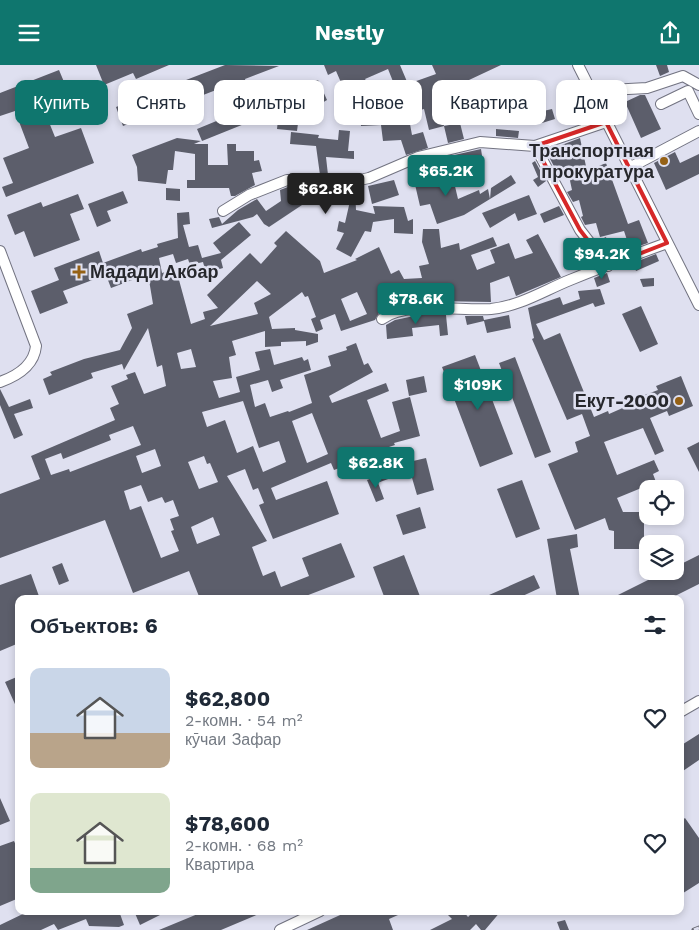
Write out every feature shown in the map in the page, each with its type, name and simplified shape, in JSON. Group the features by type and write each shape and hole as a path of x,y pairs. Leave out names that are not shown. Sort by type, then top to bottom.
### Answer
{"street":[{"path":"578,65 586,80"},
{"path":"627,89 647,88 684,76 699,85"},
{"path":"661,104 688,91 699,114"},
{"path":"223,211 249,195 287,180 345,183 369,178 418,157 480,143 535,146 597,125"},
{"path":"608,125 699,305"},
{"path":"629,168 699,131"},
{"path":"535,146 580,230 608,265"},
{"path":"382,319 389,314 404,310 492,309 532,299 568,281 666,243"},
{"path":"0,251 36,347 35,354 16,376 0,382"},
{"path":"684,710 699,701"},
{"path":"280,930 312,915"}],"highlighted area":[{"path":"606,122 667,243 608,266 580,230 535,146"}],"building":[{"path":"96,65 169,65 136,79 133,73 108,83 108,80 102,80"},
{"path":"225,65 279,66 245,80 214,80 214,91 204,95 204,80 186,80"},
{"path":"324,65 400,65 406,80 392,80 388,69 366,80 340,80 336,71 328,75"},
{"path":"432,65 501,65 469,80 432,80 432,125 444,126 429,130 424,109 422,110 422,80 419,80 436,74"},
{"path":"656,65 667,65 669,72 660,76"},
{"path":"59,70 63,80 33,80"},
{"path":"15,87 15,111 0,116 0,93"},
{"path":"640,95 645,95 661,129 641,138 627,106 627,101"},
{"path":"552,109 555,119 546,122 546,110"},
{"path":"214,122 214,125 242,125 202,141 197,129"},
{"path":"20,125 50,125 55,137 81,128 94,163 6,197 2,187 13,183 3,158 29,148"},
{"path":"277,125 298,125 297,131 277,129"},
{"path":"381,125 410,125 412,135 423,132 428,148 406,155 401,140 383,141"},
{"path":"460,125 464,139 448,143 444,126"},
{"path":"496,129 519,131 518,138 496,136"},
{"path":"339,130 350,131 348,151 354,151 354,159 326,157 328,175 320,175 316,146 290,144 291,132 319,135 318,138 338,140"},
{"path":"177,138 201,141 194,144 208,144 208,165 228,165 227,144 236,144 236,151 254,151 254,161 259,160 262,171 252,173 255,185 235,196 231,196 229,188 187,188 187,180 195,180 195,154 175,151 173,170 168,170 166,184 138,181 137,167 132,155"},
{"path":"580,138 587,171 606,163 628,224 639,220 648,243 630,249 624,231 600,237 596,223 585,225 581,217 583,216 579,200 573,202 567,192 572,190 569,176 560,178 546,151"},
{"path":"481,149 484,169 480,170 482,175 475,177 473,173 453,176 450,156"},
{"path":"675,152 680,163 699,154 699,174 666,190 654,163"},
{"path":"535,161 546,181 538,187 533,180 538,177 532,163"},
{"path":"429,164 432,183 453,178 458,199 479,190 480,194 488,189 490,199 464,215 437,224 430,204 420,206 413,176 421,174 421,167"},
{"path":"511,175 516,183 490,199 491,188"},
{"path":"394,180 399,195 372,204 368,186"},
{"path":"288,187 355,189 356,210 375,214 373,206 404,207 408,221 413,219 413,234 394,233 394,219 373,222 371,232 365,231 351,257 336,249 344,233 337,231 339,221 345,223 350,201 292,196 302,205 269,227 264,224 257,214 253,217 212,228 209,219 219,217 222,224 238,210 257,199 266,211 281,201 280,190"},
{"path":"166,188 180,189 180,201 166,200"},
{"path":"123,191 128,203 107,211 111,221 97,227 88,204"},
{"path":"78,194 84,209 70,214 80,240 34,257 24,231 15,235 7,215 41,202 43,207"},
{"path":"529,195 537,214 518,221 515,213 490,228 482,213"},
{"path":"559,206 564,215 544,223 540,214"},
{"path":"189,212 190,224 183,225 189,247 198,245 202,258 221,253 213,243 239,222 251,235 221,260 223,268 206,273 203,262 190,265 188,259 176,263 173,254 159,258 162,273 176,269 191,324 205,319 203,312 218,308 207,295 250,253 261,264 277,246 274,243 286,231 320,261 324,273 357,260 355,259 379,247 391,274 399,270 404,279 422,278 419,266 429,264 422,242 423,229 439,229 441,248 459,243 460,250 493,237 497,246 471,255 477,270 495,263 490,250 509,243 515,259 533,253 526,240 538,234 561,277 516,296 509,276 490,283 491,302 434,301 403,303 379,313 375,320 341,331 335,314 320,320 323,329 316,332 311,319 316,317 308,296 305,297 302,292 269,317 272,329 295,328 295,330 318,334 318,342 306,346 306,341 281,342 281,346 265,347 265,331 232,341 236,355 229,357 232,378 213,381 219,398 240,392 236,377 260,370 255,352 270,349 274,365 302,357 304,361 308,359 311,370 280,380 283,388 272,392 268,380 250,385 255,407 265,403 270,417 312,403 304,375 331,366 328,356 347,350 346,347 356,343 364,365 368,363 373,372 329,396 332,403 386,383 389,391 367,400 381,438 400,431 392,402 410,397 420,436 394,443 395,445 389,447 396,465 426,458 434,490 417,495 410,471 380,482 372,460 351,468 350,464 334,470 331,463 271,488 276,500 327,481 339,514 273,539 259,505 264,503 258,488 253,490 245,469 227,476 267,541 252,547 263,576 275,571 281,587 309,576 302,558 341,543 355,577 308,595 198,595 189,571 133,593 105,520 0,558 0,494 40,479 31,456 115,420 110,408 119,404 111,386 128,379 126,375 135,372 144,394 166,386 162,365 157,367 148,328 124,370 122,364 91,373 93,378 49,395 43,379 52,375 50,372 84,359 120,350 132,328 127,314 153,304 148,274 111,288 106,275 63,291 68,303 40,314 31,291 59,280 54,268 99,251 103,263 141,249 142,252 158,247 157,244 178,238 177,213","holes":["257,281 271,294 254,303 258,314 210,326","357,292 367,314 350,321 341,299","191,349 196,367 181,369 177,353","243,401 259,448 279,441 286,462 263,472 253,446 237,453 225,420 207,427 202,412","312,413 328,454 307,463 292,421","133,426 141,445 70,472 69,469 51,475 45,459 61,453 63,459 111,440 109,435","155,449 161,466 142,473 136,456","204,456 207,464 210,463 218,482 199,489 188,462","141,485 148,502 162,497 165,503 173,500 179,516 170,519 174,530 171,531 179,551 161,558 141,506 130,510 124,491","213,517 220,535 197,544 191,527"]},
{"path":"606,237 609,249 604,250 597,241"},
{"path":"585,248 590,254 571,258 570,255"},
{"path":"656,254 659,261 636,271 633,263"},
{"path":"607,273 610,282 597,287 594,278"},
{"path":"654,278 654,286 643,287 640,279"},
{"path":"600,289 605,304 595,307 593,303 536,324 544,340 560,333 594,417 608,411 609,414 643,399 642,396 658,390 656,386 681,376 693,406 669,416 667,411 650,418 664,451 655,455 643,428 604,442 617,475 654,460 659,471 653,474 655,480 639,480 639,489 617,498 623,512 639,512 639,525 644,525 644,535 639,535 639,549 614,549 614,531 609,530 605,518 575,530 548,464 578,452 575,442 590,436 582,414 567,420 532,339 534,338 528,308 560,297 563,305 580,299 578,291"},
{"path":"641,306 658,344 640,352 622,314"},
{"path":"419,315 446,315 448,335 440,336 439,325 412,328 413,336 387,339 386,325 395,320"},
{"path":"509,315 511,328 487,333 484,321 467,325 465,316 483,316 484,320"},
{"path":"475,355 513,454 480,467 442,367"},
{"path":"515,357 551,452 535,458 499,363"},
{"path":"424,376 427,392 409,396 406,380"},
{"path":"0,389 9,407 30,399 33,408 14,414 23,435 14,439 0,405"},
{"path":"699,442 699,472 687,448"},
{"path":"376,477 384,499 376,502 367,480"},
{"path":"522,480 540,529 516,538 497,489"},
{"path":"420,507 426,528 403,535 396,515"},
{"path":"577,534 578,547 570,549 579,595 556,595 547,539"},
{"path":"404,555 419,595 384,595 373,567"},
{"path":"699,555 699,584 677,595 618,595 648,580 684,580 684,562"},
{"path":"62,563 69,581 59,585 52,567"},
{"path":"31,574 39,595 15,595 15,645 0,651 0,585"},
{"path":"534,575 540,588 525,595 489,595"},
{"path":"15,678 15,704 5,682"},
{"path":"699,734 699,760 684,770 684,743"},
{"path":"0,798 10,821 0,825"},
{"path":"684,819 699,838 699,883 684,892"},
{"path":"14,841 15,843 15,900 0,906 0,846"},
{"path":"21,915 120,915 124,925 119,927 89,926 86,919 58,930 54,924 41,930 0,930 0,925"},
{"path":"136,915 160,915 140,925"},
{"path":"195,915 257,915 221,930 159,930"},
{"path":"340,915 398,915 389,919 393,930 307,930"},
{"path":"448,915 466,915 468,917 470,915 498,915 485,930 481,930 476,924 470,930 430,930 452,919"},
{"path":"565,920 569,930 560,930 557,922"}],"railway":[{"path":"694,930 699,928"}],"place":[{"name":"Транспортная прокуратура","path":"664,161"},
{"name":"Мадади Акбар","path":"79,272"},
{"name":"Екут-2000","path":"679,401"}]}
